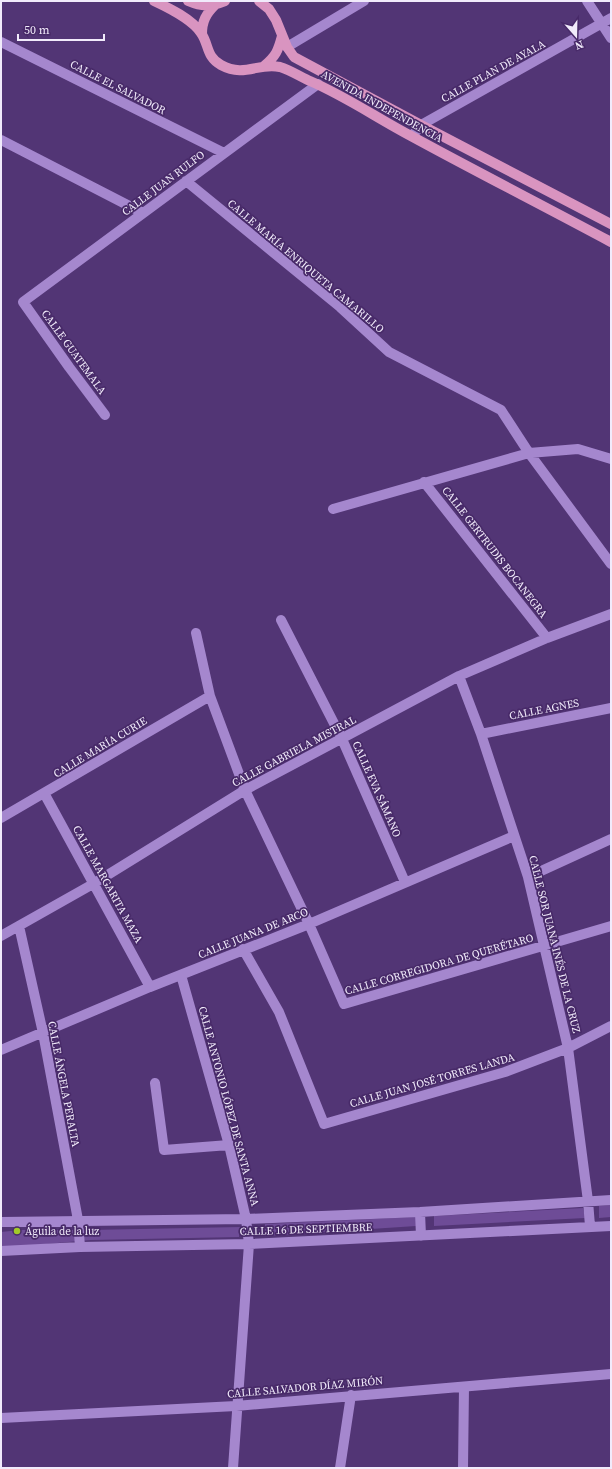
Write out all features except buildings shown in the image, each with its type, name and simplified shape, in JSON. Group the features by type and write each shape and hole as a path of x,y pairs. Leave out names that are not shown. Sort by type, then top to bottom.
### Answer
{"main road":[{"name":"AVENIDA INDEPENDENCIA","path":"154,1 170,9 194,25 202,34 211,56 230,70 242,71 264,66 280,67 318,84 611,242"},
{"path":"188,1 198,6 215,5 225,1"},
{"name":"AVENIDA INDEPENDENCIA","path":"259,1 269,9 276,20 287,47 294,57 611,224"},
{"path":"202,34 202,25 206,13 215,5"},
{"path":"264,66 278,51 282,36"}],"street":[{"path":"287,47 364,1"},
{"path":"587,1 611,38"},
{"name":"CALLE PLAN DE AYALA","path":"412,136 421,125 611,18"},
{"name":"CALLE EL SALVADOR","path":"1,42 224,153"},
{"name":"CALLE JUAN RULFO","path":"23,302 318,84"},
{"path":"1,140 144,213"},
{"name":"CALLE MARÍA ENRIQUETA CAMARILLO","path":"186,181 340,307 389,352 501,410 529,453 611,564"},
{"name":"CALLE GUATEMALA","path":"23,302 105,415"},
{"path":"333,509 529,453 578,449 611,459"},
{"name":"CALLE GERTRUDIS BOCANEGRA","path":"424,482 547,638"},
{"name":"CALLE GABRIELA MISTRAL","path":"1,936 93,884 245,790 459,676 547,638 610,618"},
{"name":"CALLE EVA SÁMANO","path":"281,620 342,739 405,882"},
{"path":"196,633 210,696 245,790 309,924"},
{"name":"CALLE SOR JUANA INÉS DE LA CRUZ","path":"459,676 481,734 528,877 545,945 568,1048 590,1226"},
{"name":"CALLE MARÍA CURIE","path":"1,818 210,696"},
{"name":"CALLE AGNES","path":"481,734 611,708"},
{"name":"CALLE MARGARITA MAZA","path":"44,794 150,987"},
{"name":"CALLE JUANA DE ARCO","path":"1,1050 150,987 309,924 514,836"},
{"path":"528,877 611,839"},
{"name":"CALLE CORREGIDORA DE QUERÉTARO","path":"309,924 344,1004 611,926"},
{"name":"CALLE ÁNGELA PERALTA","path":"19,926 43,1033 78,1220 80,1247"},
{"name":"CALLE JUAN JOSÉ TORRES LANDA","path":"243,949 279,1012 324,1124 505,1072 568,1048 611,1026"},
{"name":"CALLE ANTONIO LÓPEZ DE SANTA ANNA","path":"181,975 229,1145 246,1219 249,1244 236,1406 233,1468"},
{"path":"155,1082 164,1150 229,1145"},
{"name":"CALLE 16 DE SEPTIEMBRE","path":"1,1222 246,1219 420,1212 611,1200"},
{"path":"420,1212 421,1236"},
{"name":"CALLE 16 DE SEPTIEMBRE","path":"1,1251 80,1247 249,1244 611,1226"},
{"name":"CALLE SALVADOR DÍAZ MIRÓN","path":"1,1418 236,1406 611,1374"},
{"path":"463,1468 464,1387"},
{"path":"340,1468 351,1395"}],"shaded area":[{"path":"611,1205 611,1217 599,1218 599,1206"},
{"path":"583,1208 585,1218 434,1226 434,1216"},
{"path":"416,1217 416,1226 265,1236 265,1224"},
{"path":"240,1227 239,1237 91,1240 1,1248 1,1232 20,1230"}],"place":[{"name":"Águila de la luz","path":"17,1231"}]}
